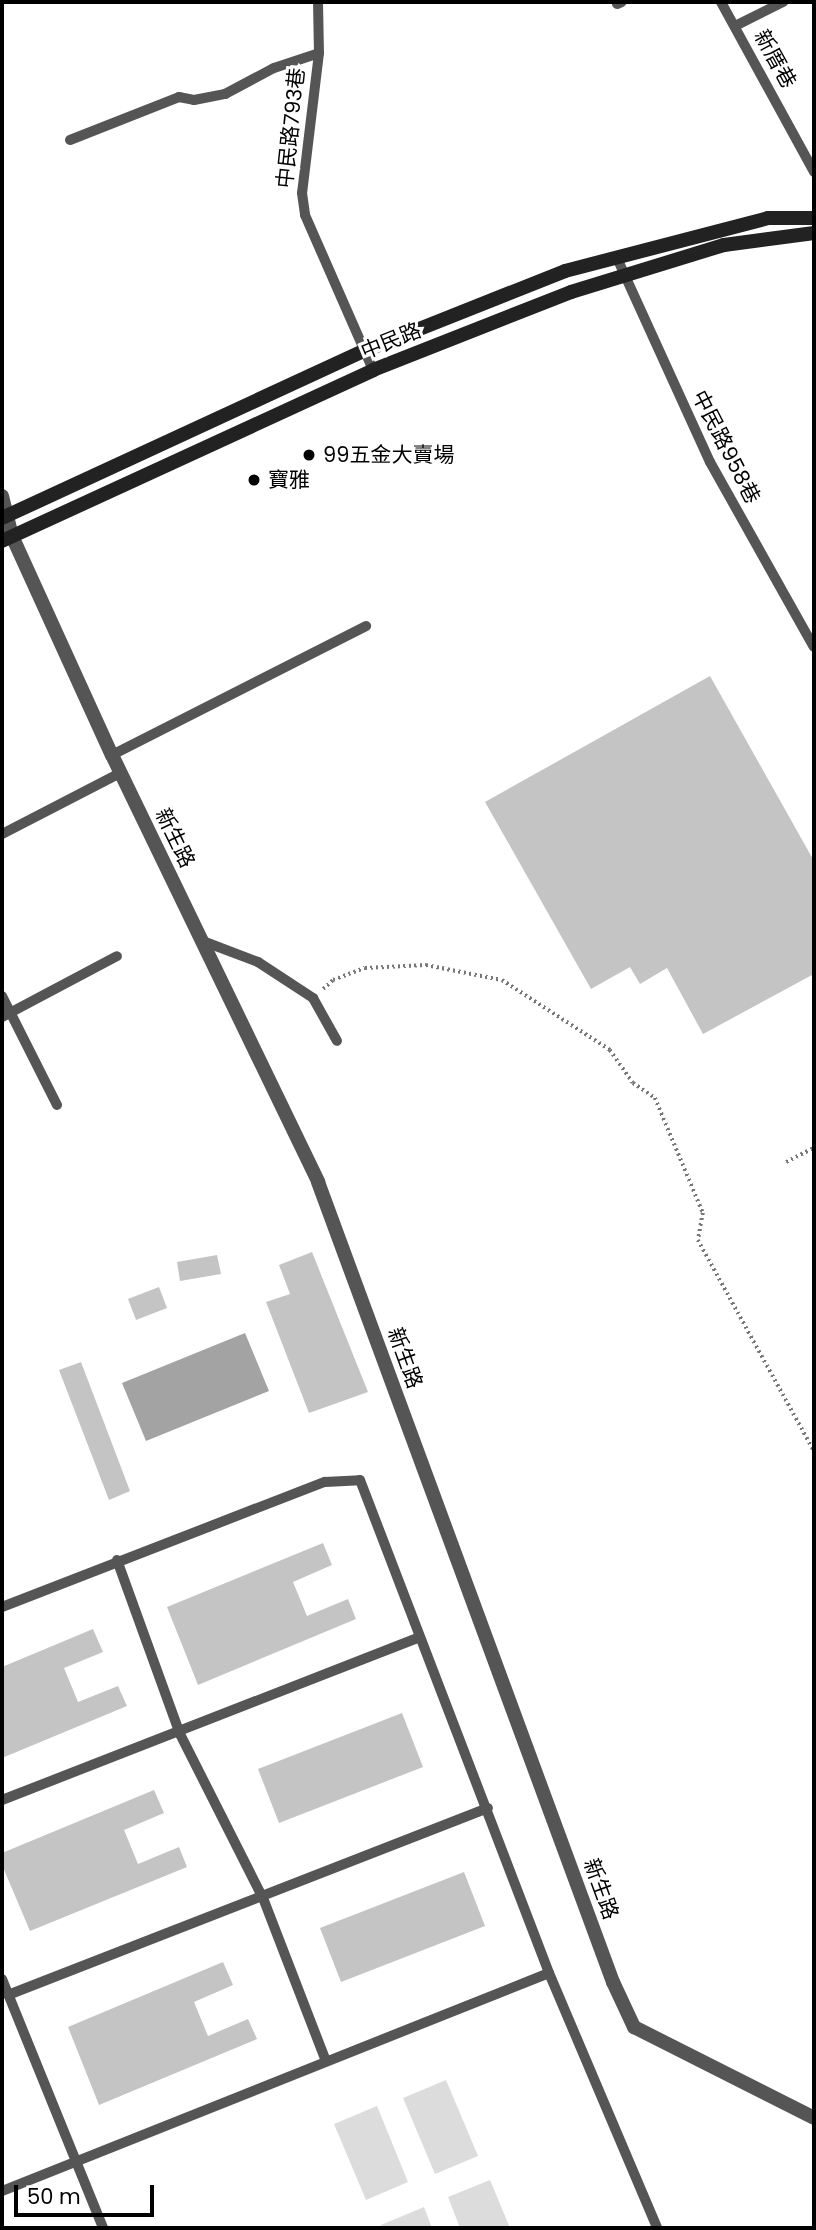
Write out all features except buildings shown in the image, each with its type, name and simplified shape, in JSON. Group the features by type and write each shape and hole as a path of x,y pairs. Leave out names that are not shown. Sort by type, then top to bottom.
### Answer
{"main road":[{"name":"中民路","path":"6,516 364,351 565,271 768,218 814,218"},
{"name":"中民路","path":"5,538 373,370 624,274 724,245 814,233"}],"street":[{"name":"新生路","path":"2,496 6,516 5,538 318,1182 613,1982 634,2027 814,2118"}],"lane":[{"name":"中民路793巷","path":"318,2 319,53 302,193 305,215 373,370"},
{"name":"新厝巷","path":"722,2 814,172"},
{"path":"735,26 783,2"},
{"path":"70,140 179,97 194,100 225,93 274,68 319,53"},
{"name":"中民路958巷","path":"617,258 710,462 814,647"},
{"path":"111,755 366,626"},
{"path":"2,834 120,773"},
{"path":"200,940 258,962 313,998 337,1041"},
{"path":"6,1014 117,956"},
{"path":"2,996 6,1014 57,1105"},
{"path":"2,1607 117,1560 325,1482 360,1479 549,1973 657,2228"},
{"path":"117,1560 180,1734 263,1898 325,2059"},
{"path":"2,1800 180,1734 419,1637"},
{"path":"8,1995 263,1898 488,1808"},
{"path":"2,2191 325,2059 549,1973"},
{"path":"2,1979 103,2228"}],"path":[{"path":"313,998 333,980 365,968 426,965 502,980 610,1050 633,1083 655,1098 703,1213 698,1240 814,1451"},
{"path":"786,1163 814,1148"}],"shaded area":[{"path":"245,1333 269,1391 146,1441 122,1383"},
{"path":"446,2080 478,2156 435,2174 403,2098"},
{"path":"377,2106 408,2182 366,2200 334,2124"},
{"path":"490,2180 510,2228 460,2228 448,2197"},
{"path":"424,2207 432,2228 382,2228 381,2225"}],"place":[{"name":"99五金大賣場","path":"309,455"},
{"name":"寶雅","path":"254,480"}]}
